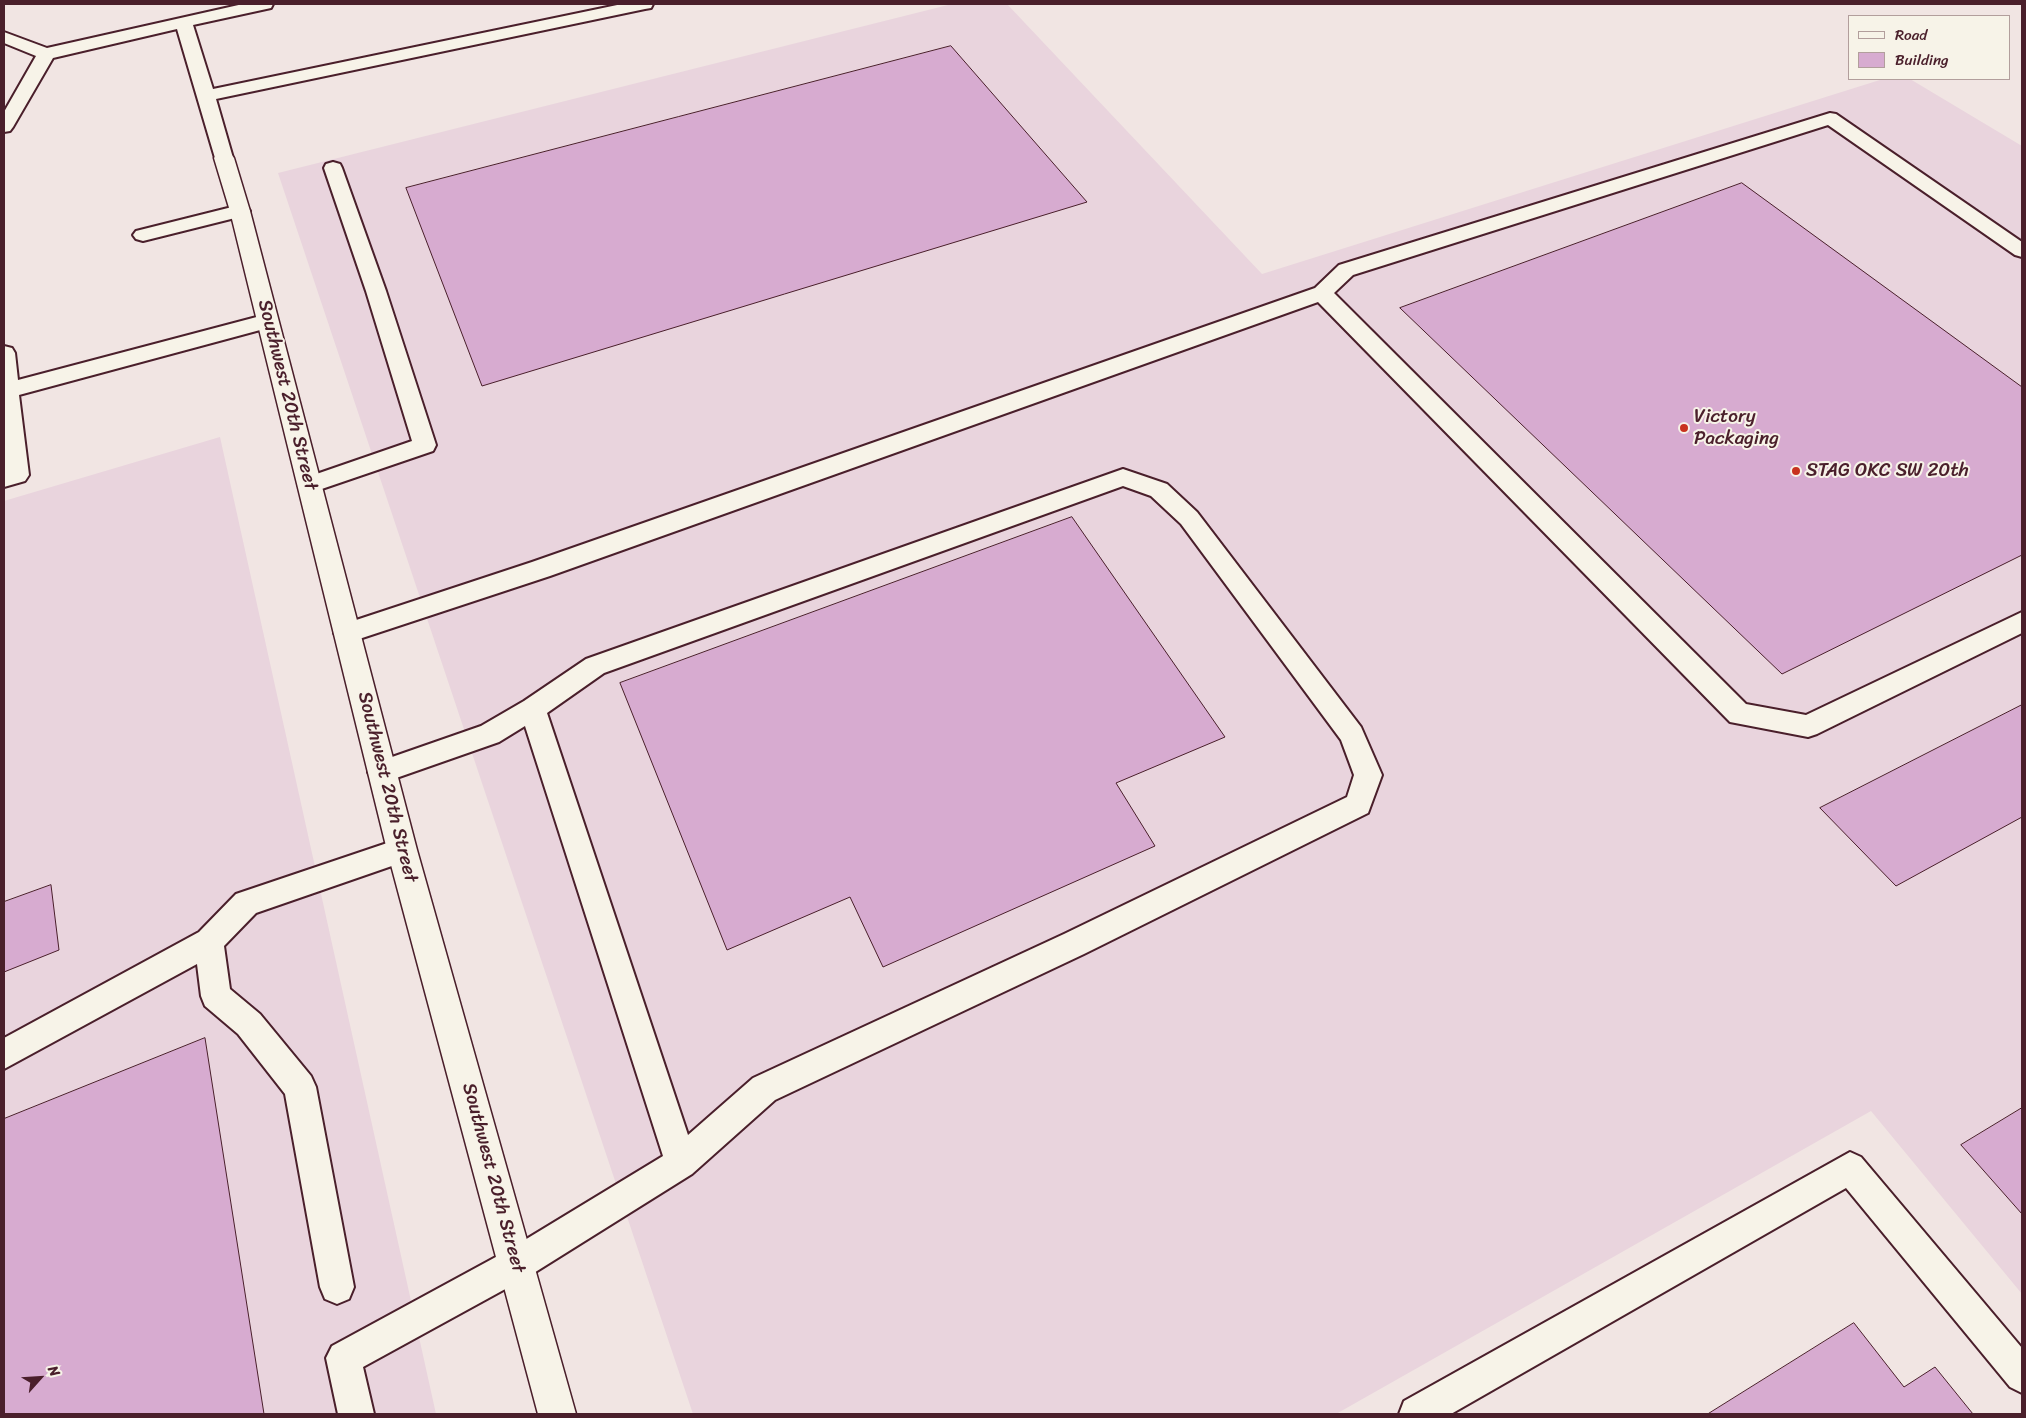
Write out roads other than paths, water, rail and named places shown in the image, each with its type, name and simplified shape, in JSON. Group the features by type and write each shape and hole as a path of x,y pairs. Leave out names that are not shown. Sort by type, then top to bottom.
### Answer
{"street":[{"name":"Southwest 20th Street","path":"224,158 240,210 402,850 558,1414"}],"lane":[{"path":"4,37 46,54 264,4"},
{"path":"205,96 645,4"},
{"path":"184,22 224,158"},
{"path":"4,127 46,54"},
{"path":"347,632 569,559 1322,293 1346,270 1830,118 2022,250"},
{"path":"310,484 425,445 376,291 333,168"},
{"path":"143,235 240,210"},
{"path":"1322,293 1739,714 1808,726 2022,622"},
{"path":"9,390 268,321"},
{"path":"4,352 17,475 4,479"},
{"path":"356,1414 344,1358 517,1264 681,1163 764,1089 1074,944 1358,805 1368,775 1352,735 1189,518 1159,490 1123,477 595,666 533,709 490,734 382,772"},
{"path":"533,709 681,1163"},
{"path":"4,1054 209,942 246,903 402,850"},
{"path":"209,942 216,996 249,1024 300,1087 337,1287"},
{"path":"1417,1414 1850,1168 2022,1375"}],"place":[{"name":"Victory Packaging","path":"1684,428"},
{"name":"STAG OKC SW 20th","path":"1796,471"}]}
